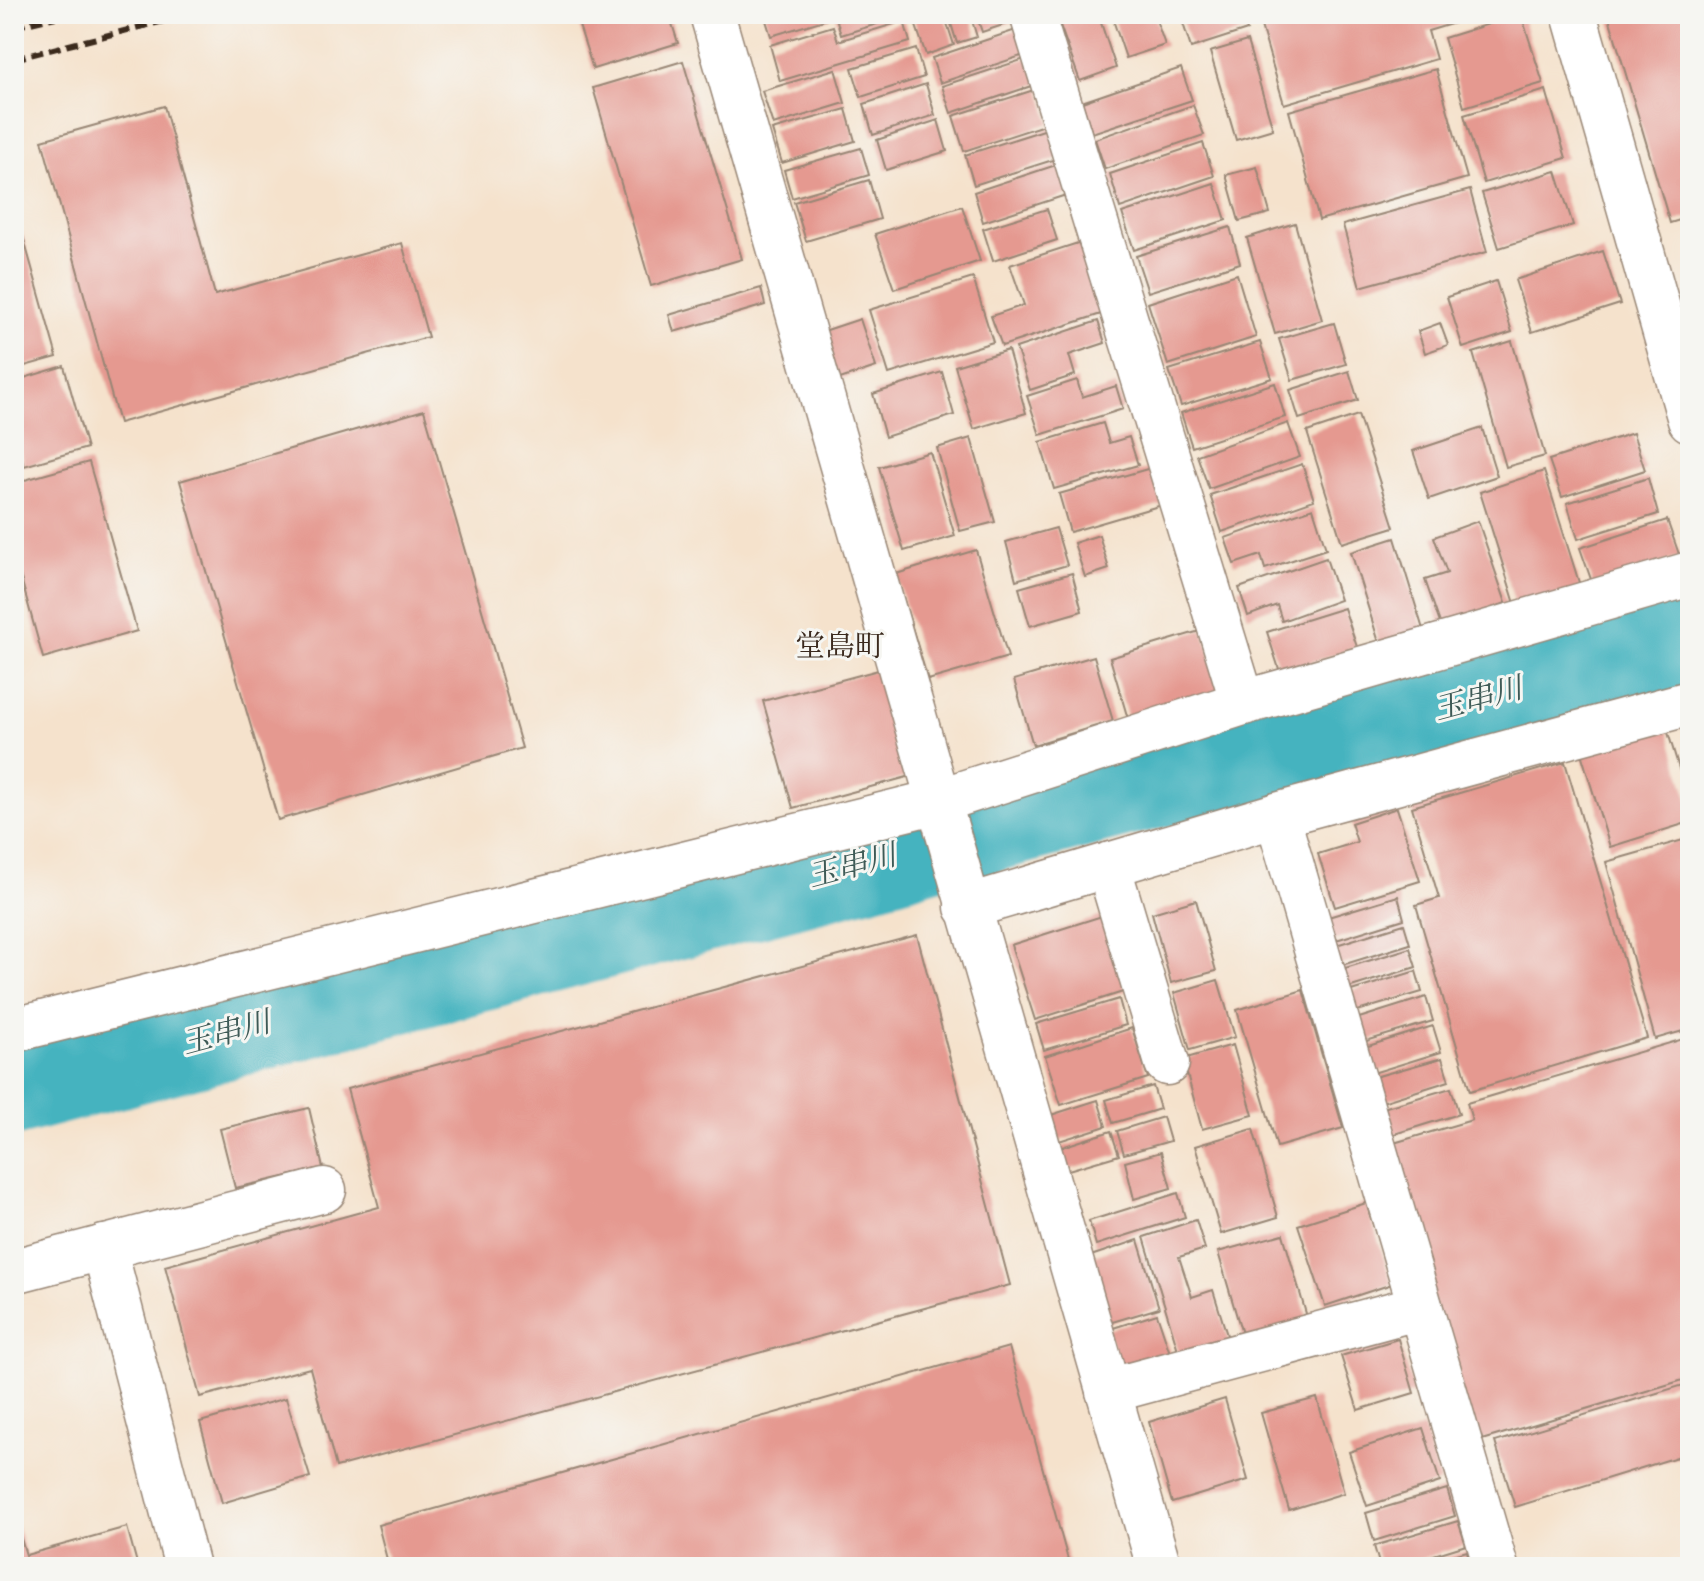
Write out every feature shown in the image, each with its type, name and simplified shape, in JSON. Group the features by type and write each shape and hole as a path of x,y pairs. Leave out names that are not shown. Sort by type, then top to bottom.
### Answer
{"street":[{"path":"712,14 1159,1567"},
{"path":"1032,14 1243,703"},
{"path":"1574,14 1690,420"},
{"path":"14,1030 941,812 1243,703 1690,574"},
{"path":"963,891 1108,865 1277,815 1690,703"},
{"path":"1277,815 1496,1567"},
{"path":"1108,865 1167,1063"},
{"path":"14,1271 324,1190"},
{"path":"104,1247 187,1567"},
{"path":"1108,1391 1420,1307"}],"building":[{"path":"669,14 678,43 593,69 576,16"},
{"path":"764,14 829,14 831,18 771,36"},
{"path":"835,14 888,14 890,20 841,35"},
{"path":"912,14 944,14 954,45 926,55"},
{"path":"948,14 970,14 977,37 957,43"},
{"path":"976,14 1016,14 1018,20 982,32"},
{"path":"1056,14 1098,14 1116,68 1080,81"},
{"path":"1111,14 1154,14 1165,45 1126,58"},
{"path":"1180,14 1242,14 1247,30 1191,48"},
{"path":"1275,14 1481,15 1428,31 1436,59 1284,104 1259,19"},
{"path":"1521,14 1543,83 1464,107 1444,38"},
{"path":"1608,14 1690,14 1690,217 1670,223"},
{"path":"904,21 910,42 780,81 770,45 833,26 838,41"},
{"path":"1022,28 1030,53 940,83 932,58"},
{"path":"1247,41 1273,129 1236,140 1210,52"},
{"path":"916,49 924,77 861,97 852,68"},
{"path":"1031,57 1040,83 951,113 942,86"},
{"path":"683,61 742,259 651,286 593,88"},
{"path":"1181,68 1192,100 1092,133 1082,102"},
{"path":"835,69 845,103 773,125 762,91"},
{"path":"1436,69 1467,178 1319,220 1289,111"},
{"path":"926,84 935,115 873,135 864,104"},
{"path":"1040,88 1050,123 964,151 953,116"},
{"path":"1546,90 1566,158 1484,183 1464,115"},
{"path":"1193,105 1204,135 1105,169 1095,139"},
{"path":"164,106 215,295 402,243 428,337 119,423 42,140"},
{"path":"846,109 855,141 782,163 772,130"},
{"path":"938,120 947,151 886,170 877,140"},
{"path":"1050,128 1059,158 974,185 965,155"},
{"path":"1203,143 1214,176 1120,208 1110,174"},
{"path":"861,148 869,175 792,198 784,170"},
{"path":"1059,164 1069,194 983,222 974,192"},
{"path":"1257,167 1270,213 1239,221 1226,175"},
{"path":"1556,171 1573,225 1499,248 1482,193"},
{"path":"869,180 880,219 806,241 794,202"},
{"path":"1214,183 1226,220 1134,250 1122,213"},
{"path":"1470,190 1487,252 1360,287 1343,225"},
{"path":"14,204 57,357 14,369"},
{"path":"962,206 980,261 894,289 875,234"},
{"path":"1047,209 1057,240 993,261 983,229"},
{"path":"1295,223 1322,320 1275,334 1247,238"},
{"path":"1230,227 1240,263 1148,292 1136,256"},
{"path":"1081,242 1104,313 1002,346 991,316 1024,305 1010,265"},
{"path":"1603,251 1620,304 1532,332 1515,280"},
{"path":"1237,274 1256,337 1168,365 1148,303"},
{"path":"973,278 993,342 889,374 869,310"},
{"path":"1496,281 1512,332 1463,348 1447,297"},
{"path":"761,288 765,305 674,332 669,315"},
{"path":"860,319 876,367 837,380 821,332"},
{"path":"1098,321 1105,343 1069,355 1075,375 1030,390 1016,348"},
{"path":"1334,323 1346,364 1292,380 1279,339"},
{"path":"1440,323 1448,345 1425,353 1418,331"},
{"path":"1512,341 1545,456 1506,467 1473,353"},
{"path":"1260,342 1272,378 1181,406 1169,370"},
{"path":"1008,350 1026,413 974,429 955,366"},
{"path":"64,366 87,448 24,466 14,429 14,381"},
{"path":"1349,371 1358,400 1299,419 1290,390"},
{"path":"942,372 954,415 885,437 873,394"},
{"path":"1077,380 1082,397 1116,386 1123,409 1040,435 1027,396"},
{"path":"1275,383 1285,417 1192,447 1181,413"},
{"path":"424,410 522,748 278,820 180,481"},
{"path":"1358,415 1394,527 1342,543 1307,432"},
{"path":"1103,423 1109,443 1129,437 1138,465 1054,489 1040,442"},
{"path":"1288,423 1300,457 1209,489 1197,455"},
{"path":"1482,428 1497,476 1429,499 1413,451"},
{"path":"1633,433 1645,470 1562,497 1549,460"},
{"path":"971,438 995,522 960,531 937,448"},
{"path":"930,452 955,536 904,551 879,467"},
{"path":"89,462 137,631 43,658 14,553 14,483"},
{"path":"1302,464 1314,500 1222,532 1210,495"},
{"path":"1151,468 1162,505 1070,532 1059,494"},
{"path":"1544,471 1581,589 1517,610 1480,492"},
{"path":"1648,478 1658,514 1578,539 1567,503"},
{"path":"1313,508 1326,549 1265,569 1261,555 1234,564 1225,538"},
{"path":"1667,520 1680,557 1593,585 1580,548"},
{"path":"1478,521 1506,603 1441,626 1425,580 1447,573 1434,537"},
{"path":"1056,528 1067,565 1016,580 1006,542"},
{"path":"1099,535 1109,569 1085,577 1074,543"},
{"path":"1395,538 1425,636 1381,649 1351,552"},
{"path":"976,550 1008,657 928,680 896,574"},
{"path":"1326,558 1340,600 1282,621 1277,605 1248,616 1239,588"},
{"path":"1072,573 1082,611 1030,626 1019,588"},
{"path":"1344,608 1357,647 1280,672 1267,632"},
{"path":"1203,630 1221,690 1128,719 1110,658"},
{"path":"1094,656 1113,721 1033,745 1014,680"},
{"path":"882,669 911,776 793,808 763,701"},
{"path":"1666,726 1690,804 1690,822 1610,847 1581,753"},
{"path":"1565,762 1647,1038 1470,1091 1416,905 1439,898 1412,807"},
{"path":"1397,808 1420,881 1335,907 1318,854 1357,842 1351,823"},
{"path":"1690,838 1690,1029 1655,1039 1606,862"},
{"path":"1398,896 1404,919 1333,941 1325,918"},
{"path":"1196,900 1216,971 1171,983 1152,913"},
{"path":"1102,916 1126,991 1035,1020 1011,945"},
{"path":"1404,924 1410,944 1339,966 1333,946"},
{"path":"917,935 1010,1285 336,1467 310,1368 200,1397 165,1266 379,1207 347,1089"},
{"path":"1410,948 1416,967 1345,989 1339,970"},
{"path":"1416,971 1422,992 1354,1012 1348,992"},
{"path":"1218,980 1235,1037 1190,1050 1174,993"},
{"path":"1303,990 1343,1128 1277,1147 1237,1010"},
{"path":"1426,997 1433,1021 1363,1042 1356,1019"},
{"path":"1119,999 1126,1025 1044,1050 1036,1024"},
{"path":"1433,1026 1441,1052 1373,1073 1365,1047"},
{"path":"1132,1028 1148,1078 1061,1105 1045,1056"},
{"path":"1690,1037 1690,1378 1475,1442 1387,1145 1472,1120 1467,1103"},
{"path":"1233,1045 1253,1115 1202,1129 1183,1059"},
{"path":"1442,1058 1449,1081 1379,1103 1371,1078"},
{"path":"1153,1086 1160,1109 1113,1123 1106,1100"},
{"path":"1451,1088 1459,1114 1391,1135 1383,1108"},
{"path":"1098,1100 1106,1126 1059,1141 1051,1115"},
{"path":"309,1108 323,1168 235,1188 220,1129"},
{"path":"1163,1117 1170,1141 1124,1154 1117,1131"},
{"path":"1253,1129 1278,1217 1221,1234 1195,1146"},
{"path":"1111,1131 1119,1155 1065,1171 1059,1148"},
{"path":"1161,1152 1171,1188 1134,1199 1125,1162"},
{"path":"1178,1193 1185,1217 1096,1245 1089,1221"},
{"path":"1366,1203 1392,1284 1325,1306 1298,1225"},
{"path":"1196,1220 1205,1249 1179,1257 1192,1297 1213,1290 1230,1345 1181,1360 1144,1237"},
{"path":"1283,1234 1309,1324 1245,1344 1218,1252"},
{"path":"1138,1240 1159,1308 1109,1323 1088,1257"},
{"path":"1157,1314 1172,1359 1122,1376 1107,1330"},
{"path":"1398,1339 1414,1393 1358,1410 1341,1356"},
{"path":"1009,1347 1070,1567 389,1567 378,1525"},
{"path":"1690,1383 1690,1453 1515,1507 1495,1442"},
{"path":"286,1398 310,1477 222,1503 200,1422"},
{"path":"1317,1398 1344,1493 1289,1510 1261,1413"},
{"path":"1225,1399 1248,1480 1172,1503 1149,1422"},
{"path":"1423,1428 1440,1482 1367,1506 1349,1452"},
{"path":"1447,1489 1455,1516 1374,1541 1366,1513"},
{"path":"14,1516 26,1555 127,1527 138,1567 14,1567"},
{"path":"1458,1521 1466,1545 1395,1567 1380,1567 1374,1546"},
{"path":"1467,1551 1471,1567 1416,1567 1416,1566"}],"waterway":[{"name":"玉串川","path":"14,1090 889,857 1003,823 1690,642"}],"railway":[{"path":"14,27 68,14"},
{"path":"14,59 191,14"}],"district":[{"name":"堂島町","path":"840,646"}]}
